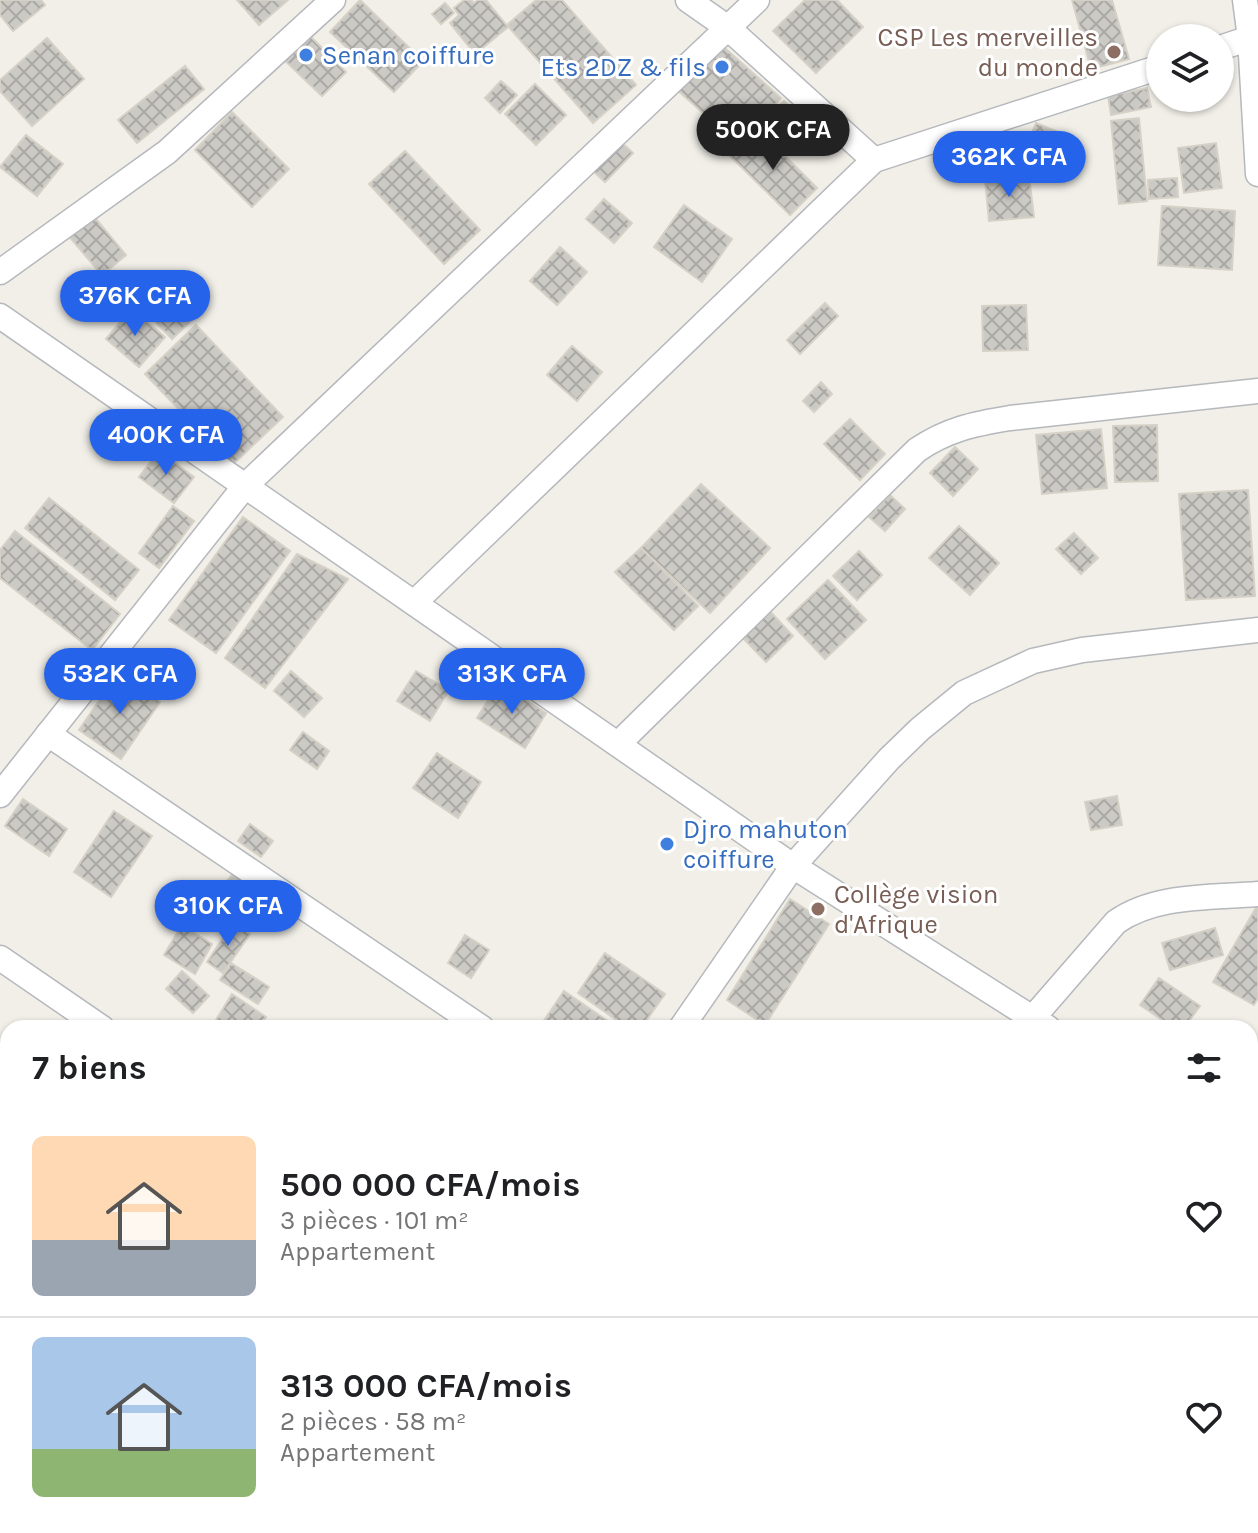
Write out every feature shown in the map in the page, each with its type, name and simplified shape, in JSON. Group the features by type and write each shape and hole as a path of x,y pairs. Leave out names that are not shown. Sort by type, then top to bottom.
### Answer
{"street":[{"path":"0,272 167,152 333,0"},
{"path":"688,0 728,28 874,160"},
{"path":"0,795 245,486 757,0"},
{"path":"1245,0 1258,174"},
{"path":"1234,43 1250,38"},
{"path":"414,603 874,160 1146,72"},
{"path":"0,316 793,866 1029,1020"},
{"path":"618,744 917,450 942,434 1010,418 1258,391"},
{"path":"687,1020 793,866 920,729 964,693 1033,661 1082,650 1258,630"},
{"path":"48,734 470,1020"},
{"path":"1038,1020 1116,922 1133,910 1159,902 1258,894"},
{"path":"0,958 90,1020"}],"building":[{"path":"0,0 41,0 45,5 13,31 0,15"},
{"path":"237,0 288,0 259,25"},
{"path":"360,0 423,61 394,92 330,32"},
{"path":"464,0 474,3 486,0 508,27 475,54 450,23 459,15 454,8"},
{"path":"536,0 562,0 636,85 593,123 507,25"},
{"path":"805,0 837,0 863,27 816,73 773,31"},
{"path":"1072,0 1112,0 1129,59 1091,69"},
{"path":"445,3 454,13 441,24 432,14"},
{"path":"303,29 346,72 322,96 278,54"},
{"path":"47,38 84,79 32,126 0,91 0,80"},
{"path":"718,42 781,98 739,145 676,89"},
{"path":"185,66 204,89 137,143 118,120"},
{"path":"501,81 517,95 500,113 485,98"},
{"path":"535,84 566,115 536,145 505,114"},
{"path":"1146,88 1146,108 1111,115 1108,96"},
{"path":"784,101 813,131 800,144 770,114"},
{"path":"232,112 289,169 252,207 195,150"},
{"path":"1139,118 1147,201 1119,204 1111,121"},
{"path":"1036,123 1058,132 1042,168 1021,159"},
{"path":"757,128 817,188 790,215 730,156"},
{"path":"26,135 63,164 37,196 0,167"},
{"path":"620,141 633,153 605,182 592,170"},
{"path":"1216,143 1222,188 1184,193 1178,148"},
{"path":"405,151 480,230 444,264 369,184"},
{"path":"1029,176 1034,217 989,221 985,180"},
{"path":"1177,178 1178,197 1149,199 1148,180"},
{"path":"604,199 632,223 614,243 586,219"},
{"path":"684,205 732,239 702,282 654,247"},
{"path":"1162,206 1235,211 1232,270 1158,265"},
{"path":"91,213 126,255 102,275 66,233"},
{"path":"560,247 587,272 557,305 530,281"},
{"path":"160,282 194,318 172,339 138,303"},
{"path":"825,303 838,316 800,354 787,340"},
{"path":"1026,305 1028,350 983,351 982,306"},
{"path":"131,309 165,337 139,367 106,339"},
{"path":"196,325 283,417 232,465 145,374"},
{"path":"572,346 602,372 577,401 547,375"},
{"path":"821,382 832,394 814,412 803,401"},
{"path":"850,419 885,454 860,480 824,444"},
{"path":"1157,425 1158,481 1115,482 1113,426"},
{"path":"1101,429 1107,488 1042,494 1036,435"},
{"path":"955,447 978,469 953,496 930,473"},
{"path":"159,451 194,477 174,503 139,477"},
{"path":"701,484 770,548 710,613 641,548"},
{"path":"1248,490 1255,596 1186,600 1179,494"},
{"path":"890,495 905,509 885,531 869,517"},
{"path":"49,498 139,570 115,600 25,528"},
{"path":"173,506 194,521 159,568 139,553"},
{"path":"243,517 290,551 216,653 169,620"},
{"path":"959,526 999,563 970,595 929,558"},
{"path":"15,531 120,614 92,650 0,578 0,550"},
{"path":"1074,533 1098,558 1081,574 1056,549"},
{"path":"641,548 698,606 674,630 615,572"},
{"path":"859,551 882,575 857,600 833,576"},
{"path":"297,554 348,579 265,688 225,658"},
{"path":"828,580 866,620 825,659 787,619"},
{"path":"767,608 793,636 766,662 739,634"},
{"path":"291,671 322,698 304,717 274,691"},
{"path":"416,671 449,690 430,721 397,701"},
{"path":"118,673 160,702 121,759 79,730"},
{"path":"499,683 546,713 525,748 477,718"},
{"path":"303,732 329,751 317,769 290,750"},
{"path":"437,753 481,782 458,818 413,788"},
{"path":"1117,796 1122,825 1091,830 1085,802"},
{"path":"23,799 67,829 49,856 5,826"},
{"path":"114,811 152,836 111,897 74,872"},
{"path":"250,824 273,841 261,857 238,841"},
{"path":"237,869 251,881 241,893 227,881"},
{"path":"790,899 829,924 768,1020 757,1020 727,1000"},
{"path":"1258,904 1258,998 1254,1005 1213,982"},
{"path":"233,923 250,934 223,973 207,962"},
{"path":"182,925 212,944 195,974 164,955"},
{"path":"1215,928 1223,955 1170,970 1162,943"},
{"path":"465,935 489,950 471,978 448,963"},
{"path":"605,953 665,994 647,1020 617,1020 578,993"},
{"path":"231,963 269,987 258,1004 220,980"},
{"path":"182,971 209,996 193,1013 166,989"},
{"path":"1159,978 1200,1006 1190,1020 1162,1020 1140,1005"},
{"path":"564,991 606,1020 544,1020"},
{"path":"232,994 266,1017 264,1020 216,1020"}],"place":[{"name":"CSP Les merveilles du monde","path":"1114,52"},
{"name":"Senan coiffure","path":"306,55"},
{"name":"Ets 2DZ & fils","path":"722,67"},
{"name":"Djro mahuton coiffure","path":"667,844"},
{"name":"Collège vision d'Afrique","path":"818,909"}]}
